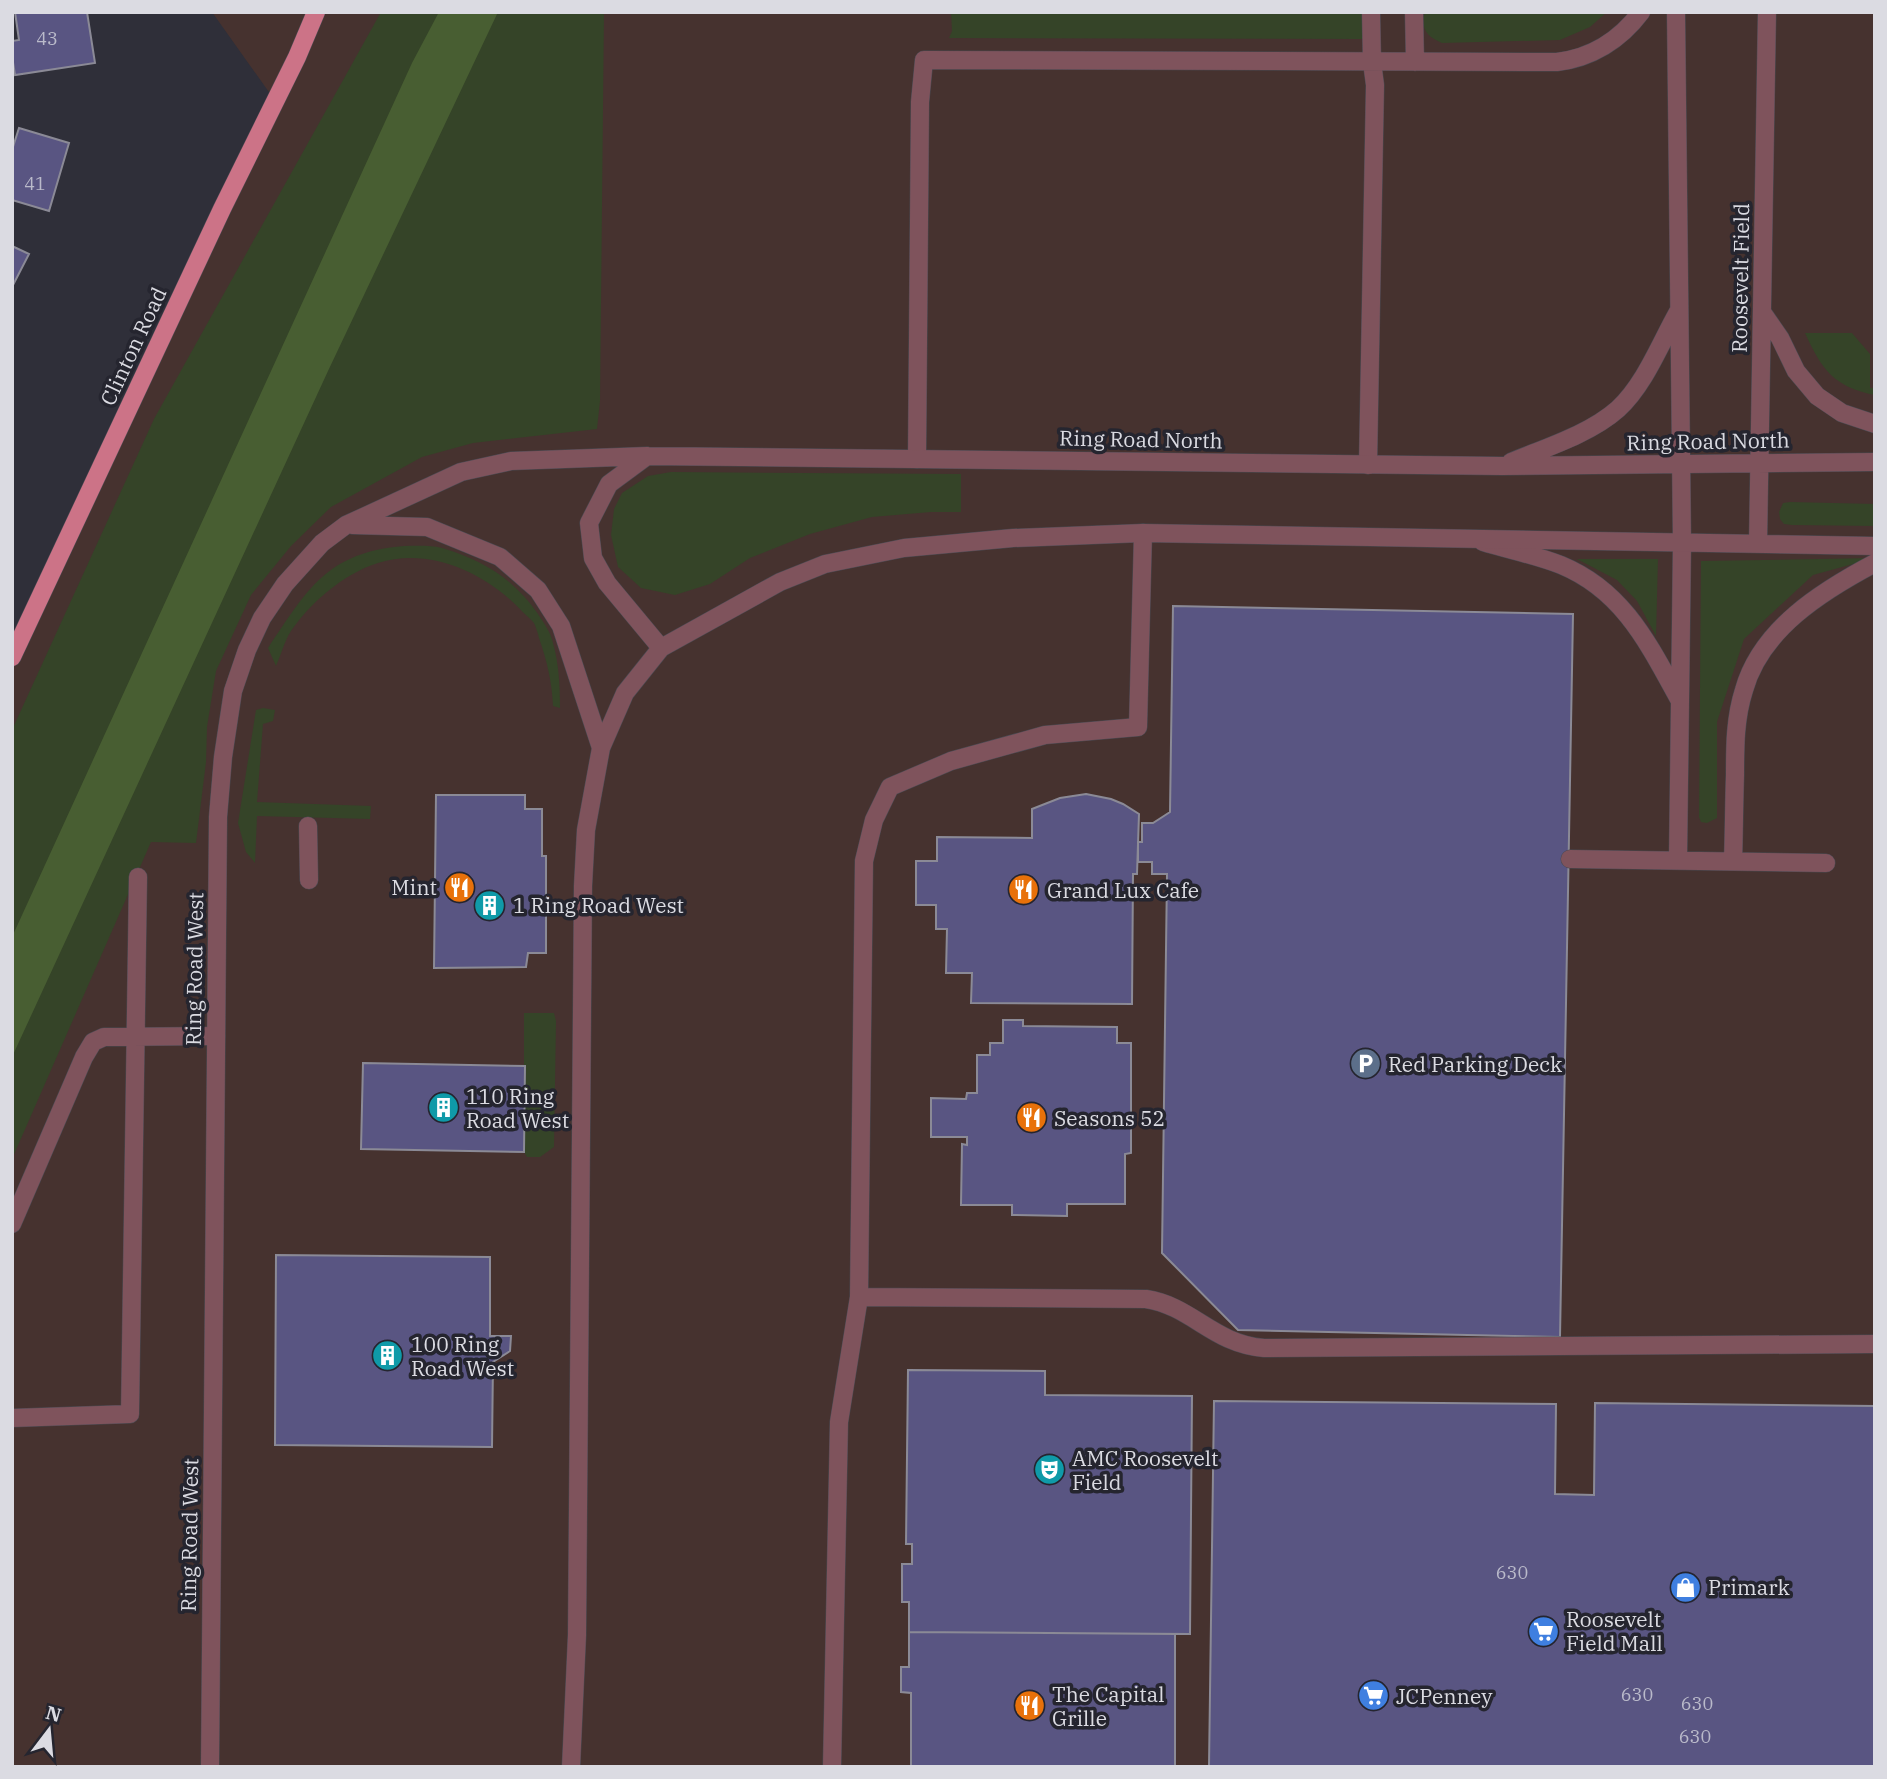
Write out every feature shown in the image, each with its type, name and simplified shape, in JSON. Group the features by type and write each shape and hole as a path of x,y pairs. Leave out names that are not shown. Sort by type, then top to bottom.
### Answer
{"main road":[{"path":"297,57 316,12"},
{"path":"297,57 326,12"},
{"name":"Clinton Road","path":"12,657 222,209 297,57"}],"street":[{"path":"1368,464 1375,85 1371,12"},
{"path":"1414,12 1415,62"},
{"path":"917,459 920,102 924,60 1542,63 1570,61 1594,53 1615,38 1641,12"},
{"path":"1676,12 1682,464 1678,860"},
{"name":"Roosevelt Field","path":"1758,544 1767,12"},
{"path":"1502,466 1586,430 1618,409 1641,380 1679,309"},
{"path":"1762,312 1780,338 1796,371 1817,396 1842,413 1875,424"},
{"path":"647,456 609,484 589,523 593,558 607,583 661,648"},
{"name":"Ring Road North","path":"647,456 1502,466 1875,462"},
{"name":"Ring Road West","path":"209,1767 218,817 223,757 233,691 247,650 262,618 285,584 323,543 346,525 461,472 511,461 647,456"},
{"path":"346,525 428,527 500,557 538,590 561,626 601,748"},
{"path":"832,1767 839,1422 859,1297 864,861 874,820 890,787 951,761 1045,735 1138,727 1143,533"},
{"path":"571,1767 577,1574 583,886 586,830 601,748 625,693 661,648 780,582 825,564 904,548 1013,537 1143,533 1875,546"},
{"path":"1473,539 1561,565 1591,582 1620,607 1642,633 1680,702"},
{"path":"1733,861 1735,733 1744,688 1752,669 1769,642 1789,620 1841,581 1875,563"},
{"path":"308,826 309,880"},
{"path":"1570,859 1826,863"},
{"path":"12,1418 130,1414 138,877"},
{"path":"12,1224 93,1042 104,1037 216,1036"},
{"path":"859,1297 1162,1301 1223,1337 1250,1347 1264,1348 1875,1344"}],"shaded area":[{"name":"Roosevelt Field Mall","path":"212,12 313,12 297,57 325,12 1875,12 1875,1767 12,1767 12,660 276,102"}],"green space":[{"path":"381,12 604,12 600,401 597,429 473,443 422,457 331,507 291,546 251,595 216,671 207,727 206,762 196,843 151,842 12,1159 12,730 154,419"},
{"path":"439,12 498,12 328,371 12,1057 12,937 412,63"},
{"path":"951,12 1362,12 1362,39 949,38 952,31"},
{"path":"1425,12 1607,12 1590,27 1560,40 1442,43 1426,32 1423,23"},
{"path":"1805,333 1852,333 1870,354 1870,388 1875,388 1875,395 1849,387 1831,375 1817,357"},
{"path":"671,472 961,474 961,512 872,517 810,534 750,558 710,584 675,595 641,588 618,567 611,535 614,509 622,493 648,476"},
{"path":"1783,503 1875,504 1875,526 1784,524 1779,512"},
{"path":"404,546 433,546 471,558 496,572 519,591 538,614 552,639 558,667 560,708 553,706 549,672 534,623 505,595 472,574 454,566 416,558 378,563 352,574 327,592 305,613 288,636 276,666 268,648 295,608 322,578 356,556"},
{"path":"1875,558 1813,575 1744,639 1717,722 1717,818 1707,823 1701,822 1701,561"},
{"path":"1577,559 1658,559 1656,636 1637,601 1617,580"},
{"path":"256,710 275,710 273,721 263,724 257,802 371,806 370,819 257,816 255,863 246,852 238,823"},
{"path":"524,1013 554,1013 556,1021 554,1147 540,1157 527,1157 524,1152"}],"building":[{"path":"15,12 87,12 95,63 15,75 12,41 19,40"},
{"path":"19,128 69,143 49,211 12,200 12,150"},
{"path":"12,246 29,254 12,287"},
{"name":"Red Parking Deck","path":"1173,606 1573,614 1560,1337 1238,1330 1162,1253 1167,874 1152,874 1152,862 1138,862 1138,842 1142,842 1142,823 1153,823 1170,812"},
{"name":"Grand Lux Cafe","path":"1086,794 1111,799 1139,814 1137,874 1133,874 1132,1004 971,1003 972,973 946,973 947,929 936,929 936,905 916,905 916,861 937,861 937,837 1032,838 1032,809 1060,798"},
{"name":"1 Ring Road West","path":"436,795 525,795 525,809 542,809 542,856 546,856 546,953 528,953 526,967 434,968"},
{"name":"Seasons 52","path":"1003,1020 1023,1020 1023,1026 1117,1027 1117,1043 1131,1043 1131,1153 1125,1154 1125,1204 1067,1204 1067,1216 1012,1215 1012,1205 961,1205 962,1144 967,1145 967,1137 931,1137 931,1098 966,1099 967,1093 977,1093 977,1055 990,1055 990,1043 1003,1043"},
{"name":"110 Ring Road West","path":"363,1063 525,1066 524,1152 361,1149"},
{"name":"100 Ring Road West","path":"276,1255 490,1257 490,1336 511,1336 510,1351 493,1362 492,1447 275,1445"},
{"name":"AMC Roosevelt Field","path":"908,1370 1045,1371 1045,1395 1192,1396 1190,1634 909,1632 909,1602 902,1602 902,1564 912,1564 912,1544 906,1544"},
{"name":"Roosevelt Field Mall","path":"1214,1401 1556,1404 1555,1494 1594,1495 1595,1403 1875,1406 1875,1767 1209,1767"},
{"path":"909,1632 1175,1634 1175,1767 911,1767 911,1693 901,1692 901,1667 909,1667"}],"place":[{"name":"Mint","path":"460,887"},
{"name":"Grand Lux Cafe","path":"1024,890"},
{"name":"1 Ring Road West","path":"490,905"},
{"name":"Red Parking Deck","path":"1365,1064"},
{"name":"110 Ring Road West","path":"443,1108"},
{"name":"Seasons 52","path":"1031,1118"},
{"name":"100 Ring Road West","path":"388,1356"},
{"name":"AMC Roosevelt Field","path":"1049,1470"},
{"name":"Primark","path":"1685,1587"},
{"name":"Roosevelt Field Mall","path":"1543,1631"},
{"name":"JCPenney","path":"1373,1696"},
{"name":"The Capital Grille","path":"1029,1706"}]}
